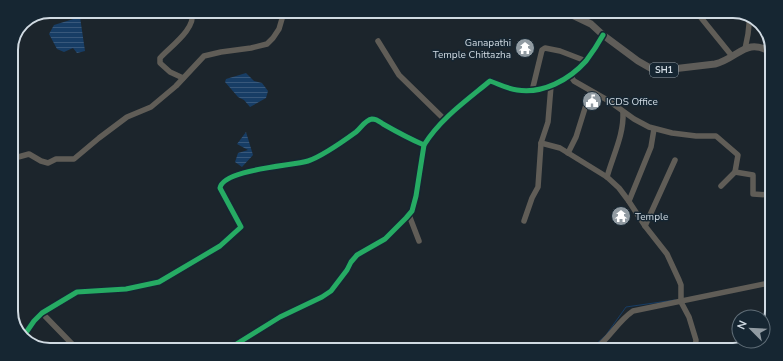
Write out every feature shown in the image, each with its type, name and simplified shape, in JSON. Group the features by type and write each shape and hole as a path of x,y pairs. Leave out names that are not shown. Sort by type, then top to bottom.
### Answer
{"main road":[{"name":"SH1","path":"578,18 591,24 603,35 646,66 659,70 715,64 754,46 765,50"}],"street":[{"path":"183,78 166,70 160,63 160,58 182,37 189,27 192,18"},
{"path":"18,157 29,154 48,163 56,159 74,159 127,117 151,106 176,86 204,56 267,44 279,29 282,18"},
{"path":"701,18 732,56"},
{"path":"745,49 749,23"},
{"path":"238,343 280,317 314,302 331,291 357,255 385,239 409,215 416,196 424,145 428,138 444,120 490,81 516,90 537,91 551,86 570,75 586,61 603,35"},
{"path":"378,41 399,75 444,120"},
{"path":"532,91 542,50 545,48 560,51 586,61"},
{"path":"570,75 574,81 591,92 609,101 634,119 654,129 696,136 716,136 738,155 735,172 721,186"},
{"path":"524,221 532,198 538,187 541,143 548,122 551,86"},
{"path":"569,149 576,137 591,92"},
{"path":"607,177 621,136 623,112"},
{"path":"26,332 42,313 78,292 126,289 159,282 220,246 242,227 220,188 224,181 237,174 309,161 356,132 371,119 379,121 402,136 424,145"},
{"path":"629,201 652,147 654,129"},
{"path":"541,143 569,149 607,177 629,201 645,226 667,254 681,285 681,299 689,318 696,343"},
{"path":"645,226 675,160"},
{"path":"735,172 753,175 753,194 765,195"},
{"path":"409,215 419,241"},
{"path":"602,343 623,317 633,311 681,299 765,284"},
{"path":"42,313 71,343"}],"water":[{"path":"80,18 85,51 77,53 73,48 64,52 57,49 49,34 54,25"},
{"path":"246,73 254,81 262,83 268,91 266,98 250,107 244,100 238,97 225,82 226,79"},
{"path":"246,132 253,155 242,167 235,162 238,153 248,150 237,144"}],"waterway":[{"path":"597,343 606,335 626,307 675,300"}],"cycle path":[{"path":"238,343 280,317 322,297 331,291 357,255 385,239 406,218 412,211 416,196 424,145 446,118 463,103 490,81 510,89 527,91 546,88 564,80 586,61 603,35"},
{"path":"26,332 42,313 77,292 126,289 159,282 220,246 241,227 220,188 224,182 233,176 259,169 300,163 313,159 346,139 356,132 363,124 372,119 377,120 398,133 424,145"}],"place":[{"name":"Ganapathi Temple Chittazha","path":"525,48"},
{"name":"ICDS Office","path":"592,101"},
{"name":"Temple","path":"621,216"}]}
